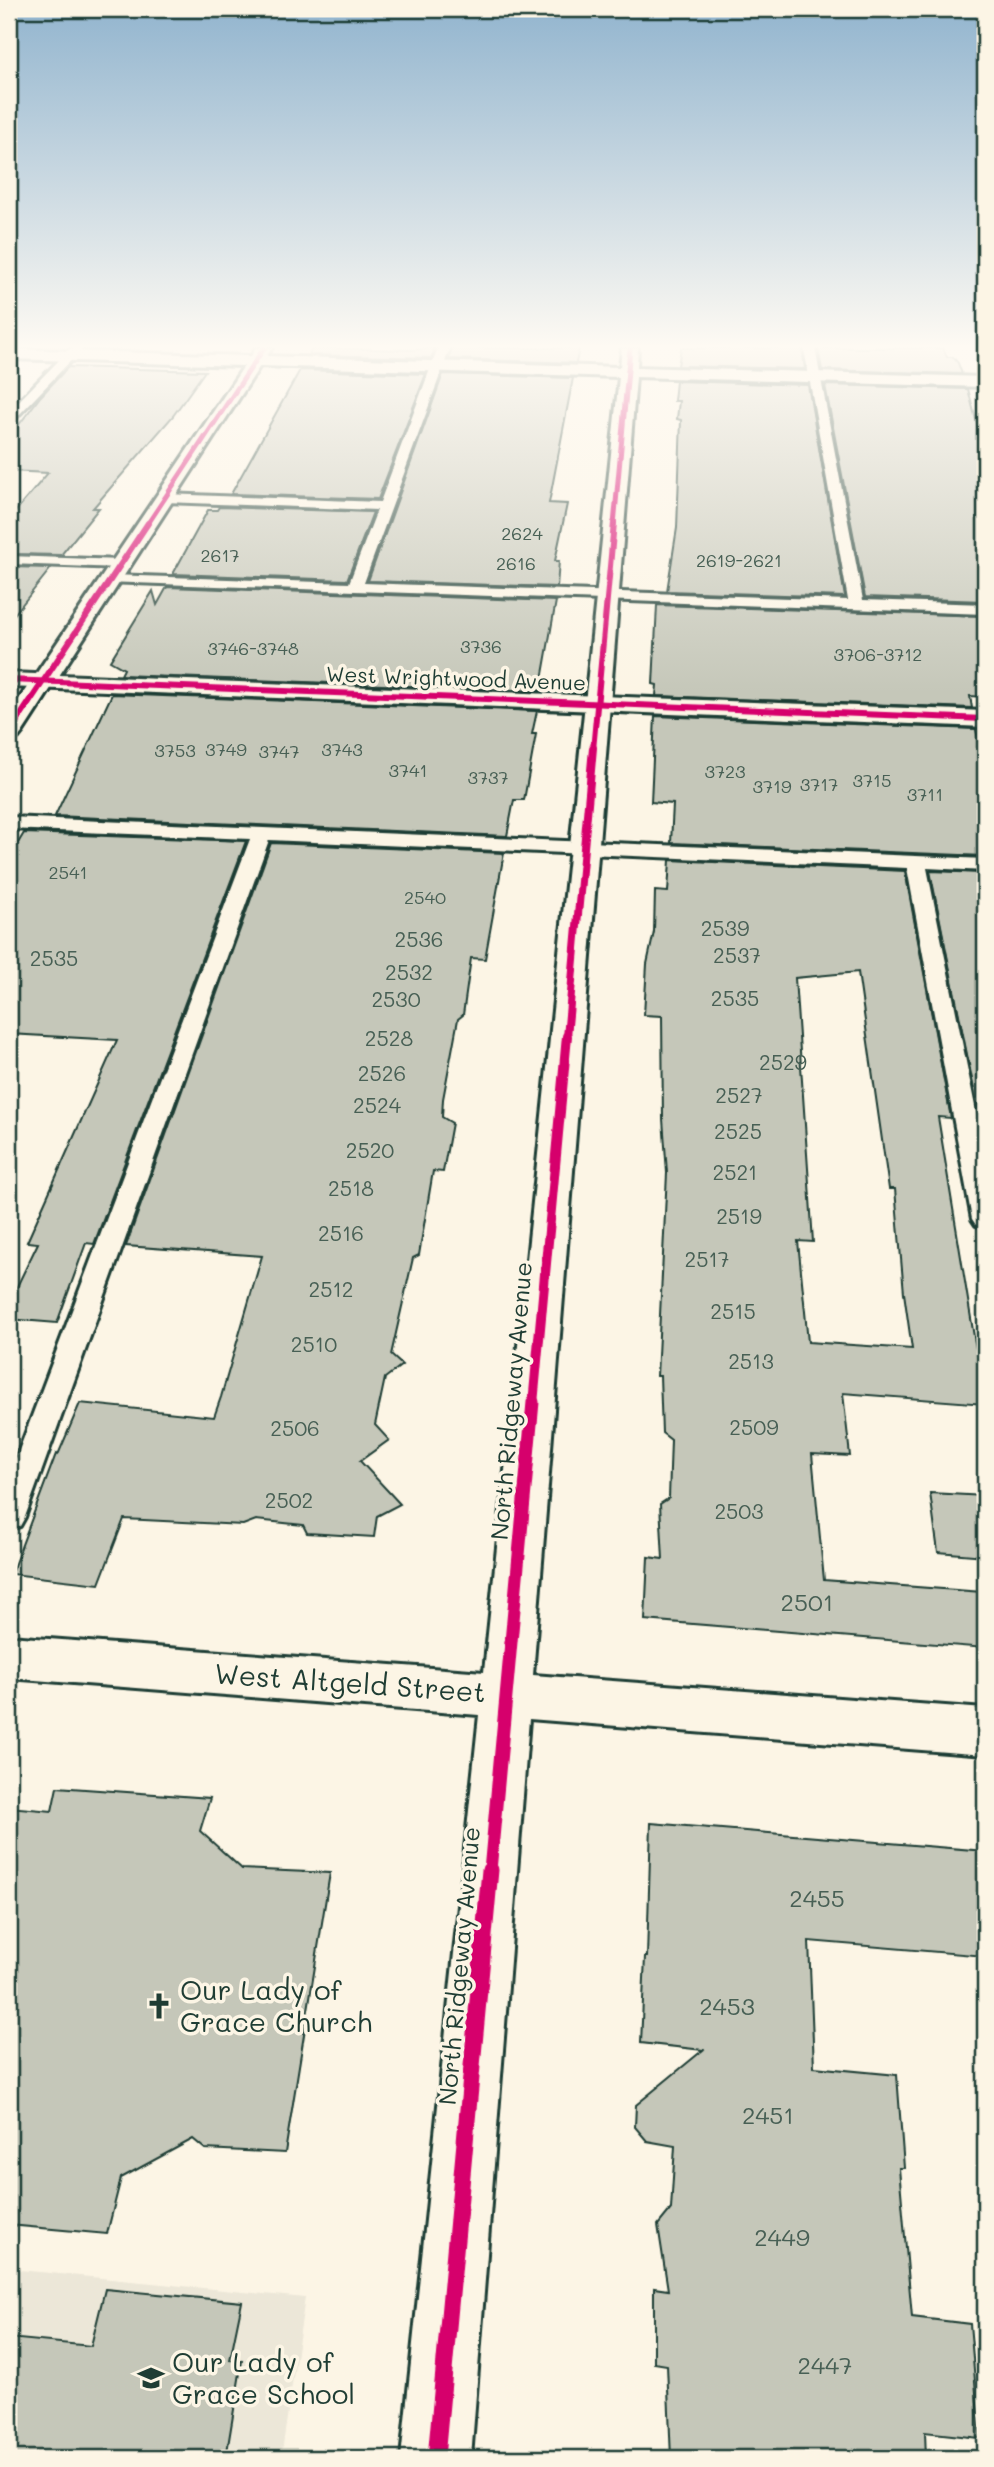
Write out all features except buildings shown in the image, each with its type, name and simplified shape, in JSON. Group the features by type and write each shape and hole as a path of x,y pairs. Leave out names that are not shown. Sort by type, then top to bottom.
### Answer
{"street":[{"path":"9,733 188,463"},
{"name":"North Ridgeway Avenue","path":"436,2458 620,463"},
{"name":"West Wrightwood Avenue","path":"9,680 985,719"},
{"name":"West Altgeld Street","path":"9,1657 985,1732"}],"lane":[{"path":"355,587 401,463"},
{"path":"832,463 856,604"},
{"path":"165,498 385,506"},
{"path":"9,560 116,571 355,587 985,609"},
{"path":"9,822 985,865"},
{"path":"9,1517 262,834"},
{"path":"916,862 985,1219"}],"shaded area":[{"name":"Our Lady of Grace School","path":"9,2269 305,2298 281,2458 9,2458"}],"cycle path":[{"path":"9,733 188,463"},
{"path":"436,2458 619,463"},
{"path":"9,680 985,719"}],"place":[{"name":"Our Lady of Grace Church","path":"159,2006"},
{"name":"Our Lady of Grace School","path":"151,2378"}]}
